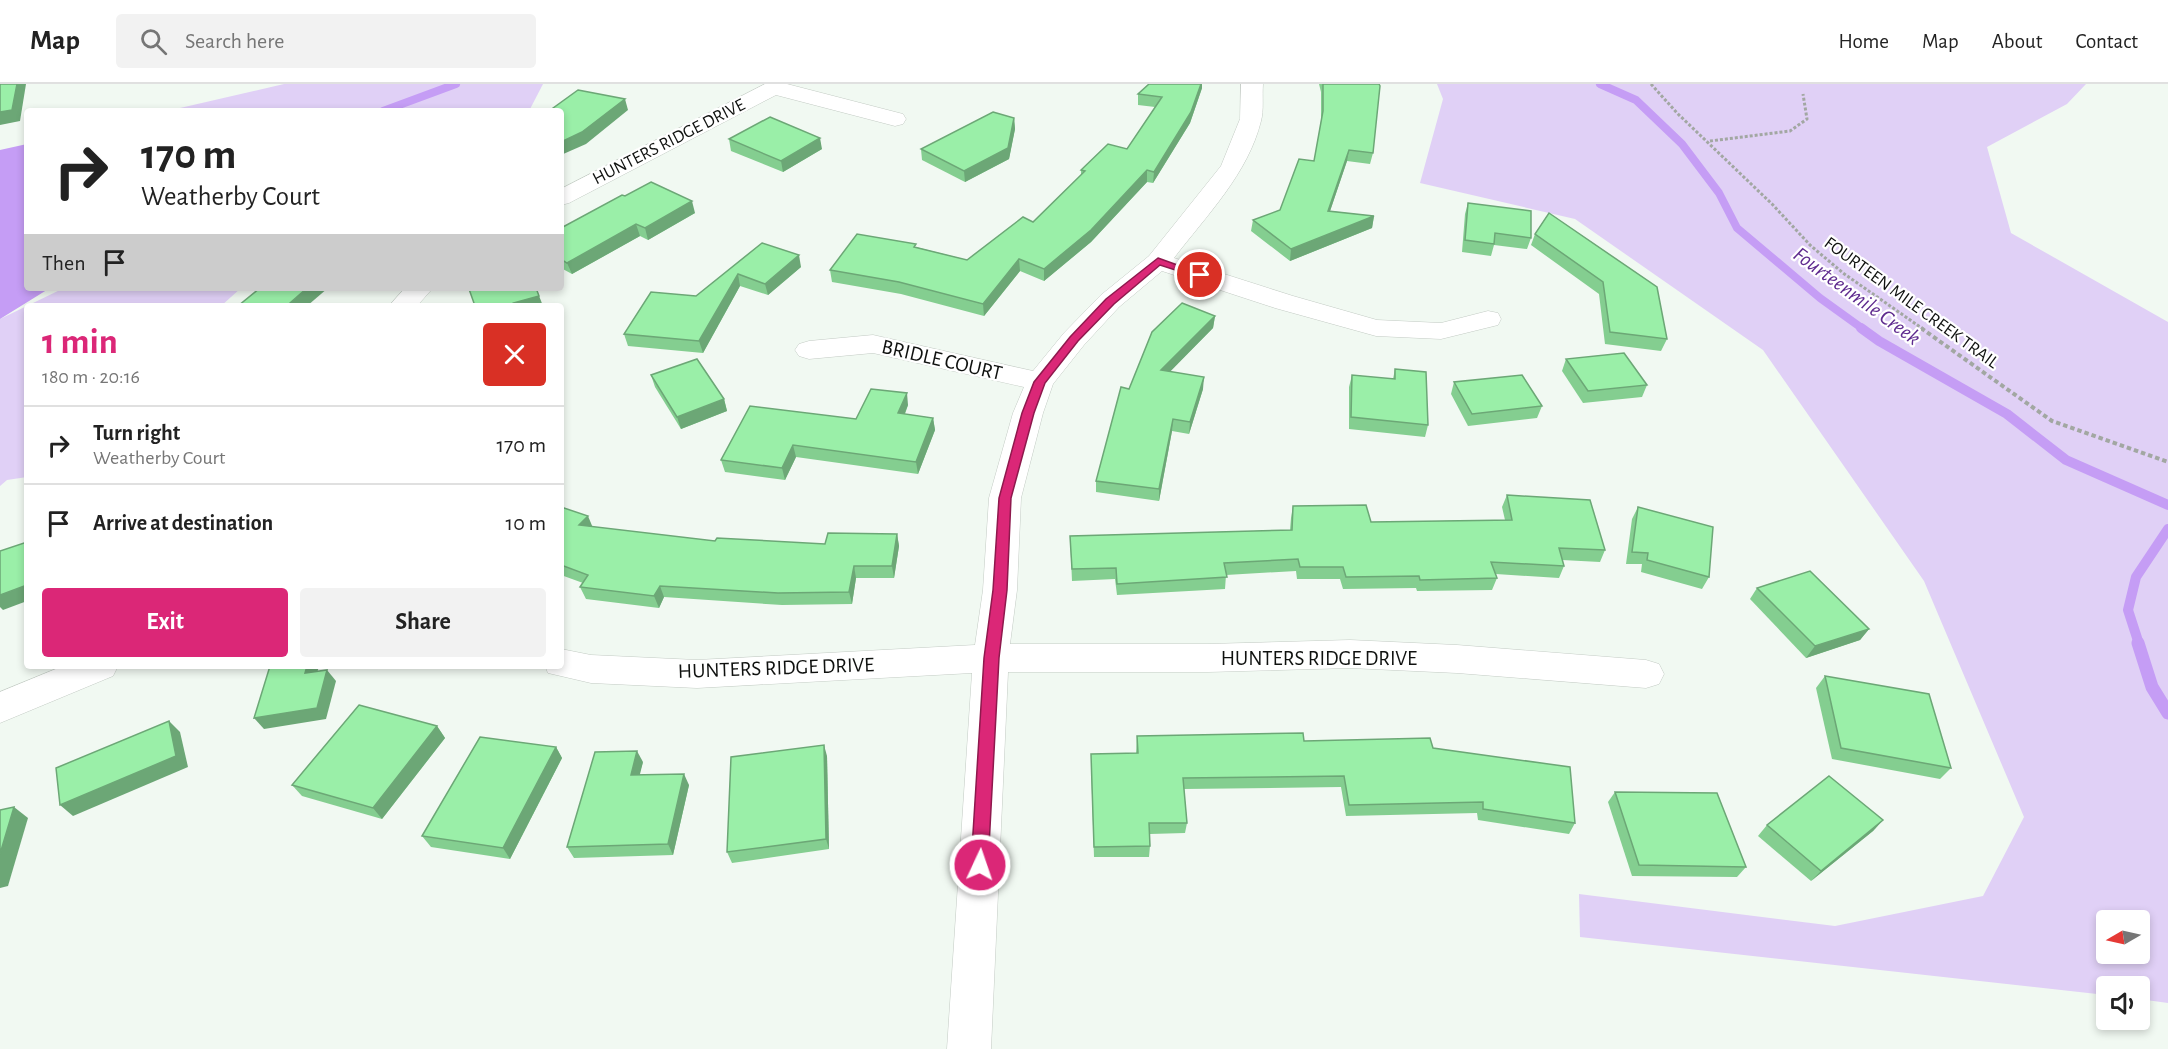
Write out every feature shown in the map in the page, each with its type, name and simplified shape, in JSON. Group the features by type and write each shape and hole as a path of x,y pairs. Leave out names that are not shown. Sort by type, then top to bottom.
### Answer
{"street":[{"path":"969,1049 991,658 1000,590 1005,498 1028,413 1040,382 1074,339 1110,302 1158,261 1231,168 1240,151 1251,119 1252,84"},
{"path":"775,86 895,119"},
{"name":"HUNTERS RIDGE DRIVE","path":"564,196 775,86"},
{"path":"1158,261 1284,302 1376,328 1441,332 1488,319"},
{"path":"405,303 417,291"},
{"name":"BRIDLE COURT","path":"808,350 873,344 1040,382"},
{"name":"HUNTERS RIDGE DRIVE","path":"564,664 591,669 697,674 991,658 1208,658 1350,654 1457,659 1646,674"},
{"path":"0,708 93,669"}],"path":[{"name":"FOURTEEN MILE CREEK TRAIL","path":"1651,84 1677,113 1709,141 1810,245 1843,273 2052,421 2168,462"},
{"path":"1709,141 1790,131 1807,118 1803,94"}],"shaded area":[{"path":"284,84 543,84 531,108 180,108"},
{"path":"1437,84 2086,84 2067,104 1987,147 2011,233 2168,322 2168,1003 2150,1001 2150,976 2096,976 2096,994 1580,937 1579,894 1835,926 1983,896 2024,817 1924,581 1763,350 1575,219 1420,183 1443,99"},
{"path":"24,145 24,291 45,291 0,319 0,150"},
{"path":"58,291 238,291 224,303 33,303"},
{"path":"24,307 24,477 7,480 0,486 0,319"}],"building":[{"path":"0,84 17,84 12,110 0,112"},
{"path":"1149,84 1201,84 1191,112 1154,172 1147,170 1091,230 1044,269 1019,259 983,304 899,282 830,270 857,234 916,244 914,247 967,260 1023,217 1033,222 1085,171 1081,170 1108,144 1127,149 1162,97 1138,94"},
{"path":"1323,84 1379,84 1380,86 1373,153 1349,150 1328,211 1374,216 1291,249 1253,220 1280,210 1299,159 1314,161 1323,111"},
{"path":"578,90 625,99 582,132 564,141 564,108 553,108"},
{"path":"993,112 1014,118 1008,148 964,171 921,149"},
{"path":"770,117 820,138 781,161 729,139"},
{"path":"651,182 692,201 645,228 636,224 567,263 564,261 564,226 622,195 625,196"},
{"path":"1468,203 1531,211 1531,238 1495,233 1494,244 1465,240"},
{"path":"1549,213 1657,287 1667,339 1610,332 1603,282 1535,234"},
{"path":"762,243 799,255 765,284 738,274 699,341 624,334 651,292 696,296"},
{"path":"256,291 304,291 290,303 242,303"},
{"path":"470,291 537,291 539,296 513,303 474,303"},
{"path":"1182,303 1215,316 1161,370 1204,377 1190,422 1173,419 1159,489 1096,481 1121,387 1129,389 1152,332"},
{"path":"1624,353 1647,385 1588,391 1566,359"},
{"path":"697,359 724,399 677,417 651,375"},
{"path":"1395,369 1426,372 1428,425 1351,417 1352,375 1395,379"},
{"path":"1522,375 1542,406 1472,414 1454,382"},
{"path":"871,389 907,393 898,413 933,418 916,462 793,445 782,468 721,460 750,406 856,419"},
{"path":"1507,495 1590,500 1605,550 1559,548 1564,566 1491,562 1497,578 1420,580 1419,576 1346,577 1343,567 1300,567 1298,559 1224,563 1227,577 1117,584 1116,568 1072,569 1070,536 1292,530 1293,506 1366,505 1371,522 1512,520"},
{"path":"1638,507 1713,527 1709,577 1647,560 1648,553 1632,552"},
{"path":"564,508 588,516 579,525 715,541 717,538 825,544 828,533 897,534 892,566 854,566 849,592 778,593 660,586 654,596 580,587 588,575 564,566"},
{"path":"24,543 24,586 0,595 0,551"},
{"path":"1810,571 1869,629 1815,646 1757,588"},
{"path":"269,669 306,669 305,673 327,670 317,708 254,718"},
{"path":"1825,676 1929,694 1951,768 1841,748"},
{"path":"359,705 437,726 373,808 292,785"},
{"path":"169,721 176,756 60,805 56,768"},
{"path":"1303,733 1304,741 1430,738 1433,748 1570,767 1575,823 1483,809 1483,802 1349,805 1344,776 1183,778 1187,823 1149,823 1150,846 1094,847 1091,754 1138,753 1137,736"},
{"path":"480,737 556,747 503,848 422,836"},
{"path":"824,745 826,839 727,852 731,757"},
{"path":"637,751 631,775 684,774 668,844 567,847 595,752"},
{"path":"1829,776 1883,820 1821,871 1767,825"},
{"path":"1615,792 1717,793 1746,867 1639,865"},
{"path":"14,807 0,854 0,810"}],"waterway":[{"path":"391,108 456,84"},
{"name":"Fourteenmile Creek","path":"1600,84 1636,100 1682,144 1719,193 1737,228 1820,298 1863,329"},
{"name":"Fourteenmile Creek","path":"1861,328 1879,341 2007,414 2066,460 2168,505"},
{"path":"2139,644 2128,610 2136,577 2168,529"},
{"path":"2138,643 2152,687 2168,713"}],"route":[{"path":"980,865 991,658 1000,590 1005,498 1028,413 1040,382 1074,339 1110,302 1158,261 1200,275"}]}
